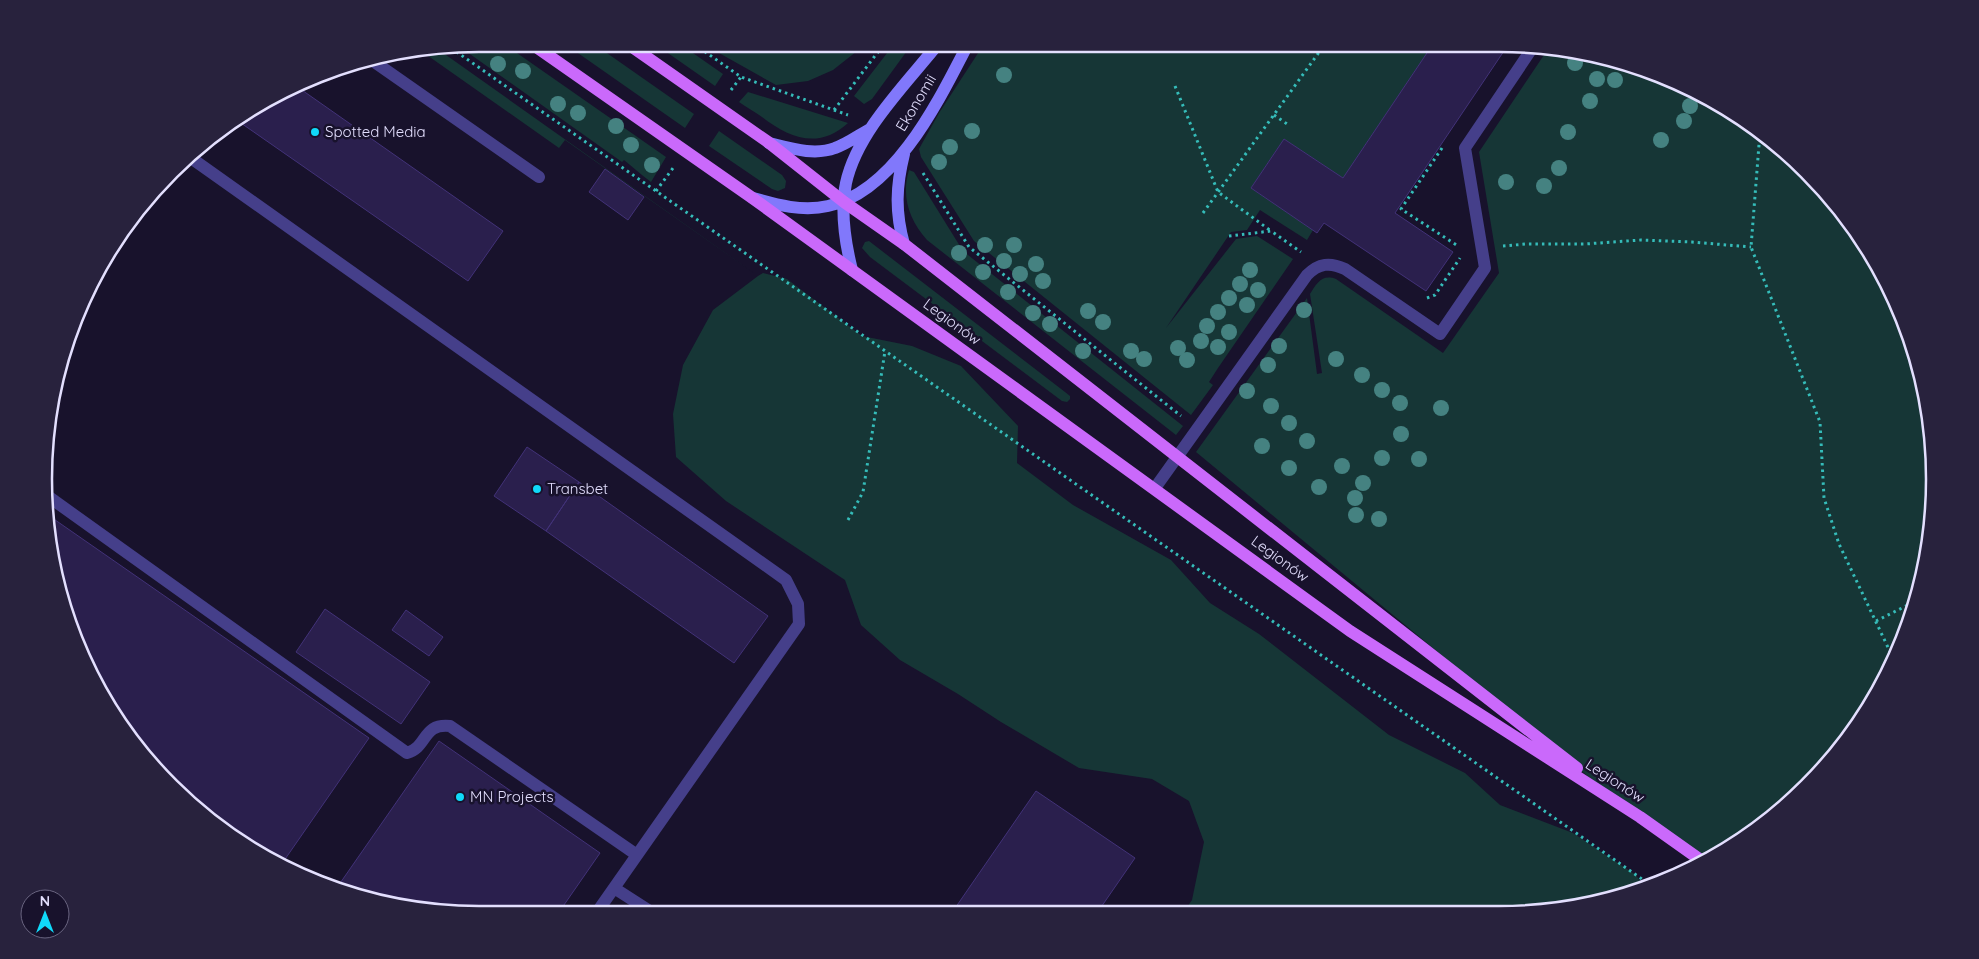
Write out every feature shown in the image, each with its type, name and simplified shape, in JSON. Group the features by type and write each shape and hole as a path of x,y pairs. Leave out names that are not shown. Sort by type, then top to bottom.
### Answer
{"main road":[{"name":"Legionów","path":"543,52 751,197 1350,631 1640,817"},
{"name":"Legionów","path":"639,52 768,142 844,202 904,244 1640,817"},
{"path":"1640,817 1697,857"}],"street":[{"name":"Ekonomii","path":"852,270 844,235 844,202 846,182 856,154 870,128 932,52"},
{"name":"Ekonomii","path":"751,197 782,206 802,208 826,207 844,202 874,184 905,152 948,82 964,52"},
{"name":"Ekonomii","path":"768,142 805,151 822,150 835,148 870,128"},
{"name":"Ekonomii","path":"904,244 899,227 896,199 905,152"}],"lane":[{"path":"1154,488 1307,275 1315,268 1324,264 1335,264 1440,334 1485,268 1465,148 1529,53"},
{"path":"379,65 540,177"},
{"path":"195,161 786,580 798,604 799,624 601,906"},
{"path":"53,500 408,753 414,751 433,728 439,725 450,726 637,855"},
{"path":"614,888 642,906"}],"path":[{"path":"705,52 741,77 854,117"},
{"path":"834,110 878,52"},
{"path":"1204,213 1319,52"},
{"path":"458,53 1645,881"},
{"path":"727,95 741,77"},
{"path":"1175,86 1218,192 1299,251"},
{"path":"1274,115 1290,126"},
{"path":"1759,141 1751,247 1820,422 1824,498 1839,544 1890,651"},
{"path":"1423,297 1430,298 1435,295 1461,256 1461,251 1457,245 1401,209 1445,143"},
{"path":"656,191 677,164"},
{"path":"919,167 969,247 1197,429"},
{"path":"1229,236 1271,231"},
{"path":"1482,248 1526,244 1585,244 1641,240 1751,247"},
{"path":"1298,259 1308,251"},
{"path":"848,520 864,492 885,352"},
{"path":"1876,621 1907,605"}],"green space":[{"path":"468,52 515,52 666,157 651,182 624,160 622,162"},
{"path":"576,52 605,52 694,114 685,128"},
{"path":"666,52 691,52 723,74 715,86"},
{"path":"717,52 856,52 833,70 808,81 776,85"},
{"path":"888,52 906,52 872,99 864,104 854,96"},
{"path":"979,52 1428,52 1343,178 1284,139 1251,188 1313,230 1307,240 1260,210 1247,230 1231,232 1166,328 1236,239 1257,236 1293,259 1218,368 1209,382 1213,385 1191,415 974,241 921,157 919,149 939,113"},
{"path":"444,54 758,276 565,140 559,148 428,56"},
{"path":"1544,55 1610,67 1663,85 1737,124 1781,158 1821,198 1855,242 1869,266 1894,316 1904,342 1912,369 1923,424 1926,452 1926,507 1923,535 1912,590 1894,643 1855,717 1821,761 1781,801 1737,835 1697,857 1613,797 1196,452 1307,298 1317,374 1322,373 1310,294 1320,280 1327,278 1336,279 1443,353 1499,273 1479,152"},
{"path":"748,92 848,123 837,131 815,139 793,135 783,131 739,102"},
{"path":"719,131 782,175 786,181 785,188 778,191 772,189 709,146"},
{"path":"909,170 914,172 963,251 1183,426 1176,435 927,240 915,224 908,207 906,189"},
{"path":"869,241 1065,392 1070,396 1070,399 1067,402 1062,401 870,257 862,248 865,242"},
{"path":"763,273 787,279 862,336 912,346 961,366 1018,426 1017,463 1073,505 1171,560 1210,603 1259,634 1389,735 1465,773 1500,805 1573,833 1636,875 1641,882 1583,898 1527,906 1188,906 1192,900 1204,842 1189,801 1152,779 1079,768 900,660 861,625 845,580 726,501 676,457 673,414 683,365 713,310"}],"building":[{"path":"1428,52 1503,52 1395,213 1453,252 1426,291 1324,223 1317,233 1251,188 1284,139 1343,178"},
{"path":"303,91 503,231 468,281 242,124"},
{"path":"605,169 644,197 628,220 589,192"},
{"name":"Transbet","path":"527,447 579,482 546,531 494,496"},
{"path":"579,482 768,616 734,663 546,531"},
{"path":"54,519 369,738 285,859 242,835 198,801 158,761 124,717 97,668 75,617 61,563"},
{"path":"325,609 430,682 401,724 296,652"},
{"path":"406,610 443,637 429,656 392,630"},
{"name":"MN Projects","path":"439,741 600,853 563,906 452,906 396,898 340,883"},
{"path":"1036,791 1135,858 1102,906 957,906"}],"place":[{"name":"Spotted Media","path":"315,132"},
{"name":"Transbet","path":"537,489"},
{"name":"MN Projects","path":"460,797"}]}
